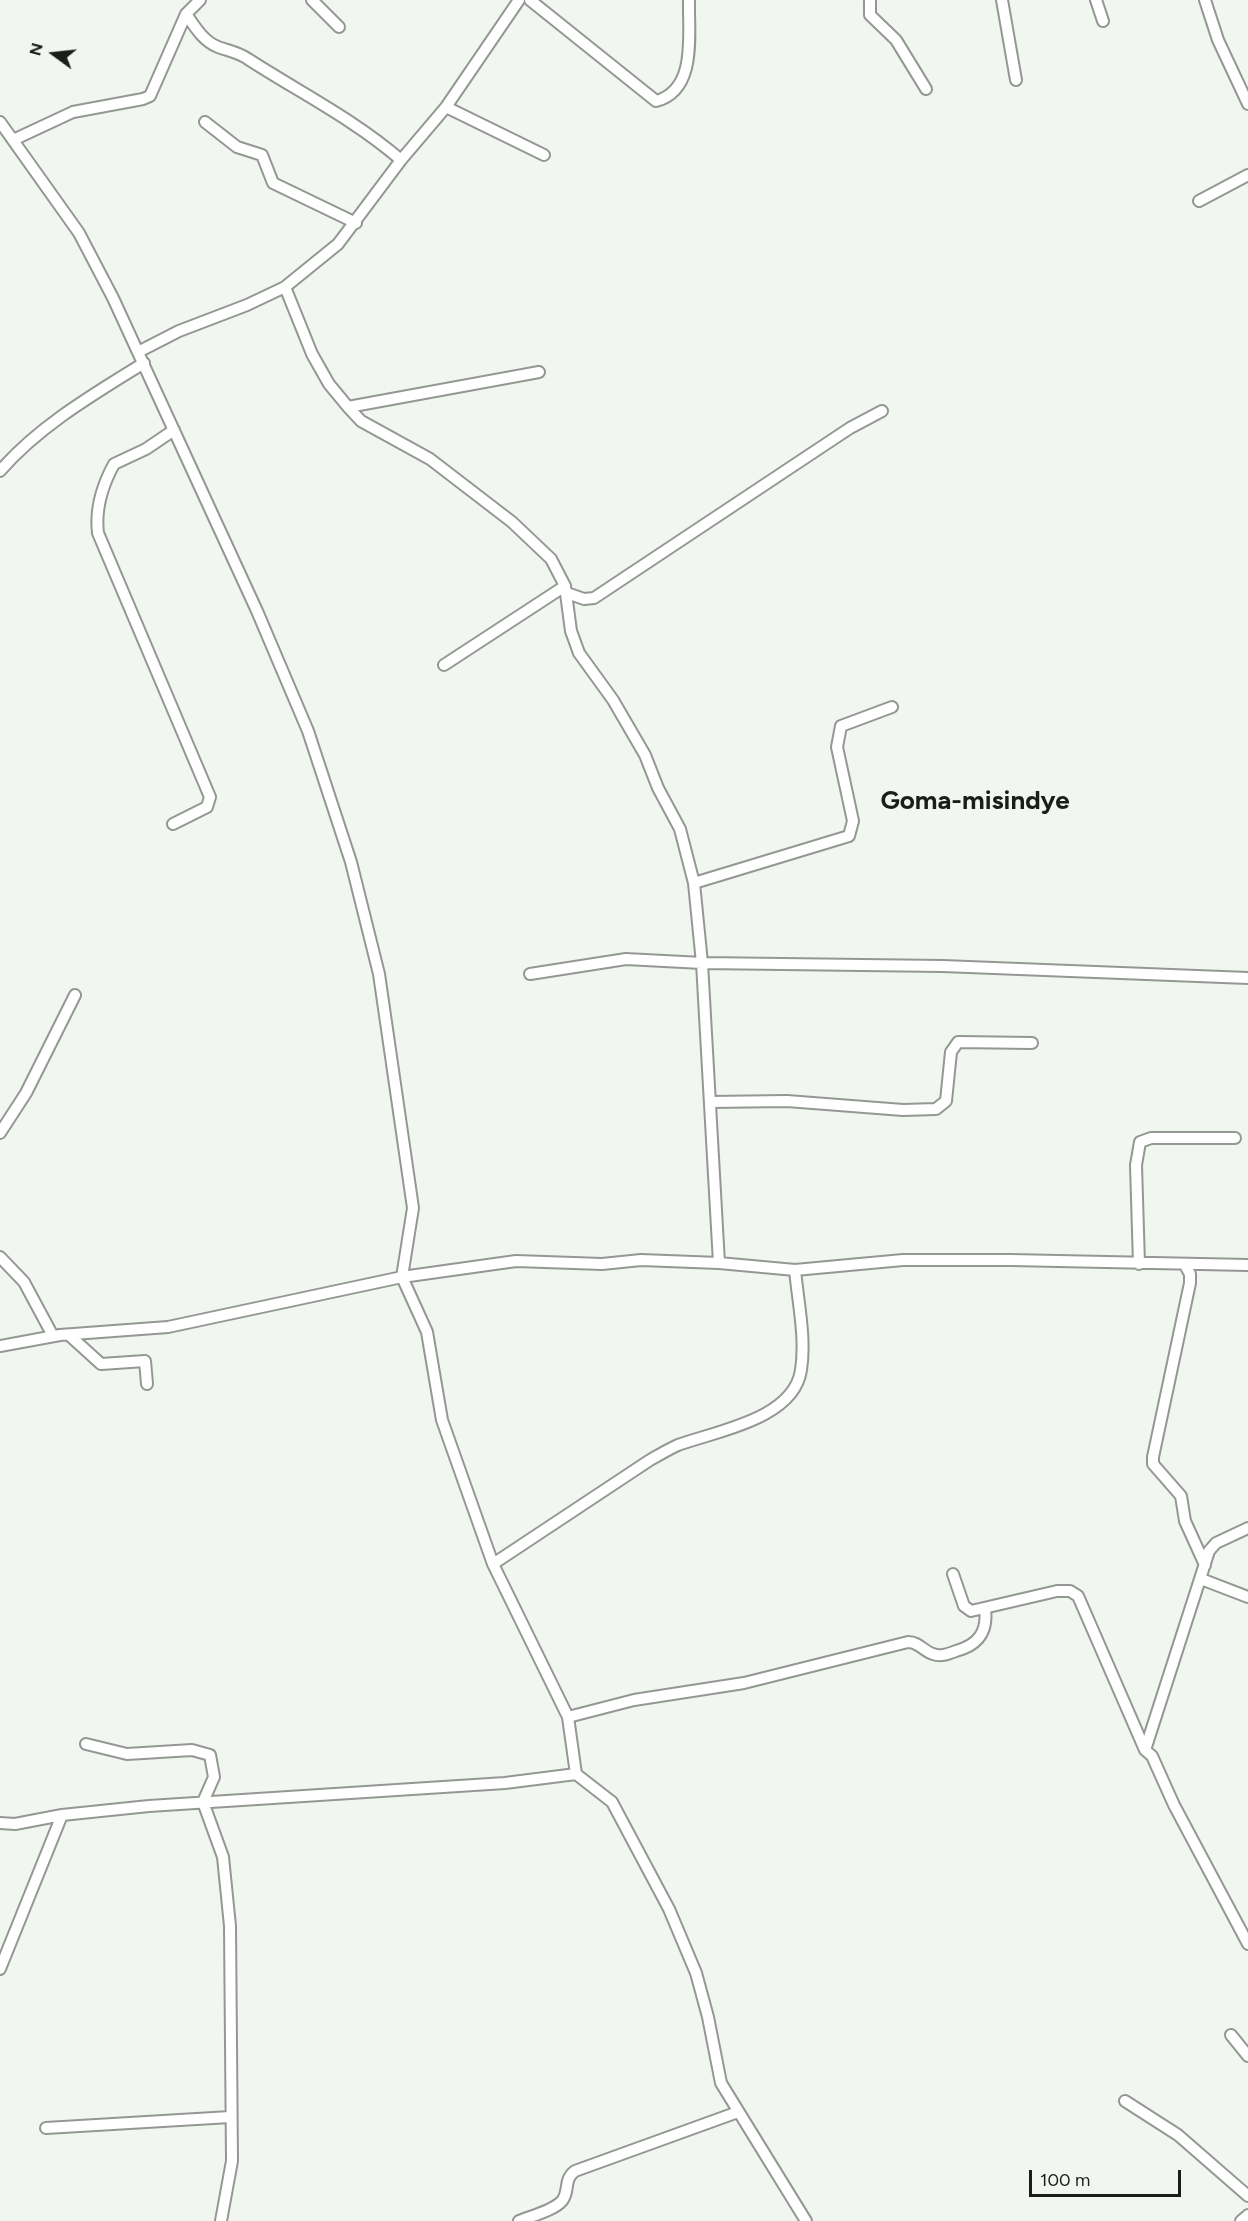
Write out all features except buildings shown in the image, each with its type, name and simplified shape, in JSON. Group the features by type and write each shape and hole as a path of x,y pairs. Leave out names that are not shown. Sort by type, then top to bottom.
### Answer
{"street":[{"path":"13,140 73,112 150,96 186,15 200,0"},
{"path":"312,0 339,27"},
{"path":"138,352 179,331 247,305 285,287 338,244 356,223 401,160 447,107 519,0"},
{"path":"530,0 656,101 670,94 686,74 689,0"},
{"path":"870,0 870,15 897,40 927,89"},
{"path":"1002,0 1016,80"},
{"path":"1096,0 1103,21"},
{"path":"1205,0 1218,40 1248,104"},
{"path":"186,15 200,35 218,47 230,49 246,58 316,103 356,125 401,160"},
{"path":"447,107 544,155"},
{"path":"205,122 237,147 262,155 273,183 356,223"},
{"path":"0,123 79,233 144,363 308,731 366,917 379,974 413,1208 402,1277 427,1332 442,1420 493,1564 568,1718 576,1774 612,1802 669,1909 696,1973 721,2083 806,2221"},
{"path":"1199,201 1248,175"},
{"path":"285,287 312,354 329,384 348,407 369,426 430,459 512,522 551,559 566,589 571,631 579,653 613,700 645,755 658,788 680,829 694,883 702,963 719,1263"},
{"path":"0,471 29,442 81,402 144,363"},
{"path":"348,407 539,372"},
{"path":"566,589 584,599 594,598 850,428 882,411"},
{"path":"173,824 207,807 210,797 98,533 96,522 102,490 114,464 146,449 174,430"},
{"path":"444,665 566,589"},
{"path":"694,883 849,836 853,821 837,747 837,737 841,726 892,707"},
{"path":"530,974 626,960 967,967 1248,978"},
{"path":"0,1133 26,1093 75,995"},
{"path":"710,1102 787,1101 903,1110 936,1109 946,1101 951,1052 958,1042 1032,1043"},
{"path":"1139,1264 1136,1165 1140,1142 1151,1138 1235,1138"},
{"path":"0,1257 24,1282 53,1336"},
{"path":"0,1346 53,1336 168,1327 402,1277 516,1261 602,1264 641,1260 719,1263 795,1270 903,1260 1248,1265"},
{"path":"1185,1265 1190,1274 1190,1283 1153,1464 1181,1496 1185,1521 1205,1565"},
{"path":"493,1564 650,1460 677,1445 748,1422 786,1398 795,1387 801,1369 795,1270"},
{"path":"69,1335 101,1364 145,1361 147,1384"},
{"path":"1145,1750 1209,1551 1216,1543 1248,1528"},
{"path":"953,1574 964,1606 971,1611 1057,1591 1074,1592 1130,1710 1145,1750 1152,1756 1174,1805 1248,1944"},
{"path":"1200,1579 1248,1597"},
{"path":"568,1718 633,1700 744,1683 908,1641 941,1656 975,1644 984,1627 985,1609"},
{"path":"86,1744 128,1754 192,1750 208,1754 214,1777 203,1802 223,1857 230,1926 232,2161 221,2221"},
{"path":"0,1823 15,1824 62,1815 203,1802 505,1783 576,1774"},
{"path":"0,1969 62,1815"},
{"path":"1231,2035 1248,2056"},
{"path":"1125,2100 1178,2134 1248,2196"},
{"path":"519,2221 561,2203 565,2196 568,2178 576,2171 738,2112"},
{"path":"46,2128 230,2117"},
{"path":"1241,2221 1248,2215"}],"district":[{"name":"Goma-misindye","path":"975,801"}]}
